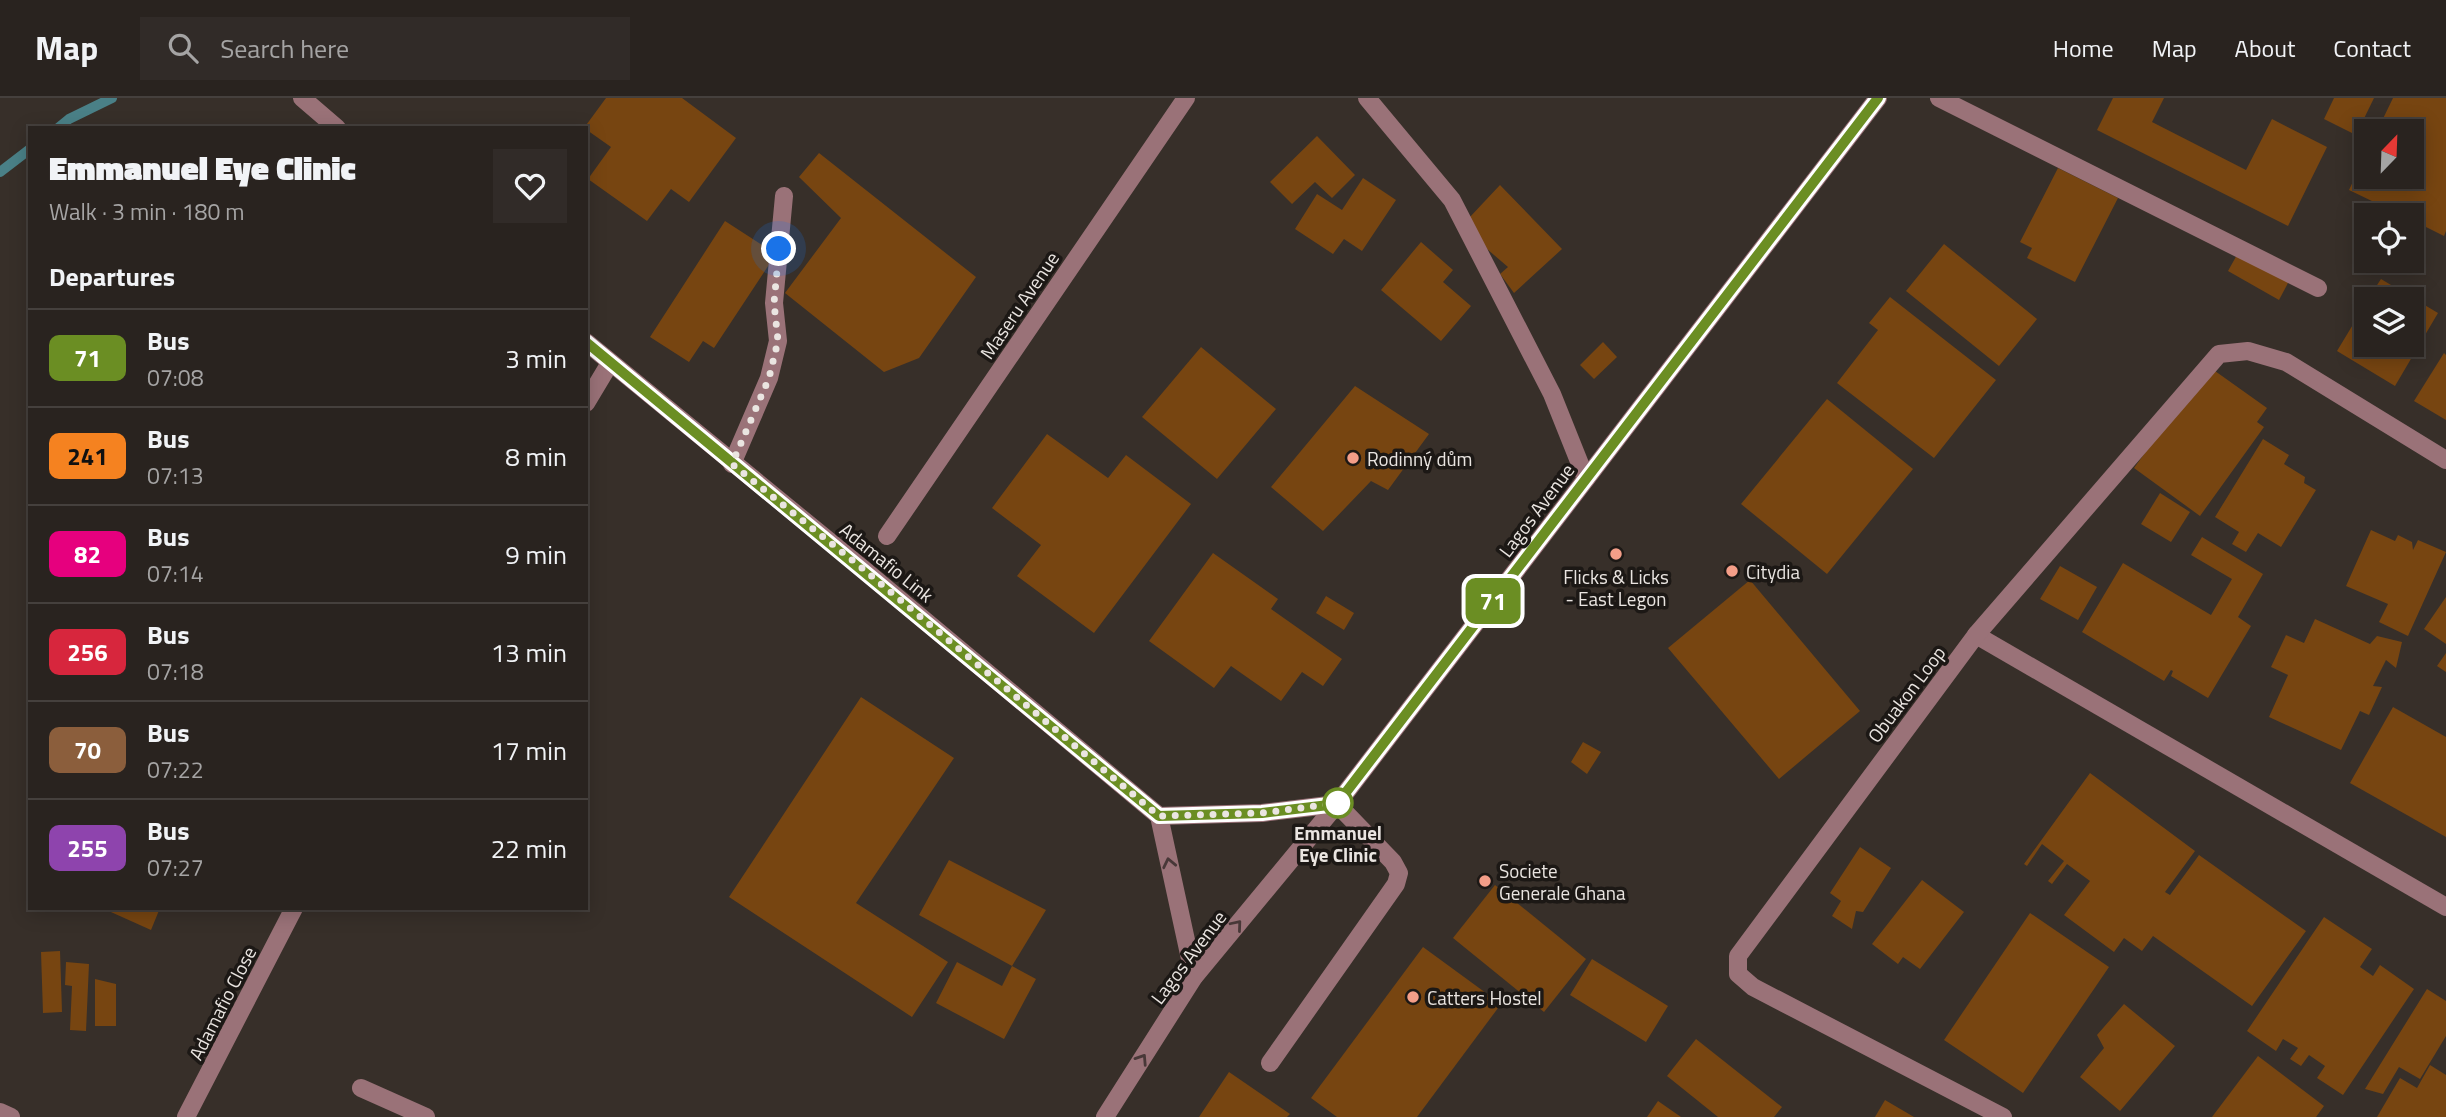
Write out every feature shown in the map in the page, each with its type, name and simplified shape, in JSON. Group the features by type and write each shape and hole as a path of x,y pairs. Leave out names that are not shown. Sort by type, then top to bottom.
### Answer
{"street":[{"path":"302,98 335,126"},
{"name":"Maseru Avenue","path":"887,536 1186,98"},
{"path":"1367,98 1452,200 1552,394 1587,479"},
{"name":"Lagos Avenue","path":"1105,1117 1194,977 1337,804 1878,98"},
{"path":"1940,98 2318,288"},
{"path":"732,464 769,378 778,341 774,303 784,196"},
{"name":"Adamafio Link","path":"588,344 1159,816"},
{"path":"2446,460 2286,362 2248,351 2219,354 1976,635 2446,907"},
{"path":"588,400 610,363"},
{"name":"Obuakon Loop","path":"1976,635 1738,956 1738,974 1753,987 2003,1117"},
{"path":"1194,977 1159,816 1262,813 1337,804 1393,862 1398,873 1396,884 1270,1063"},
{"name":"Adamafio Close","path":"186,1117 293,910"},
{"path":"361,1088 426,1117"},
{"path":"0,1112 11,1117"}],"building":[{"path":"606,98 682,98 736,138 689,202 671,189 647,221 588,179 611,147 588,131 588,126 585,126"},
{"path":"2113,98 2164,98 2152,122 2246,170 2272,119 2327,147 2288,226 2097,130"},
{"path":"2334,98 2374,98 2364,119 2354,119 2354,134 2324,119"},
{"path":"2393,98 2446,98 2444,236 2424,226 2424,203 2376,203 2349,190 2354,179 2354,189 2424,189 2424,119 2383,119"},
{"path":"1317,136 1355,175 1332,198 1315,182 1292,204 1270,182"},
{"path":"819,153 976,277 919,358 884,372 785,293 841,218 799,177"},
{"path":"2058,168 2118,198 2075,282 2027,258 2032,248 2020,242"},
{"path":"1363,178 1396,200 1362,251 1344,239 1333,254 1295,229 1317,194 1342,210"},
{"path":"1500,185 1562,249 1514,293 1500,274 1508,267 1487,249 1469,218"},
{"path":"725,221 776,254 714,348 703,341 689,362 650,337"},
{"path":"1421,242 1453,270 1443,282 1471,306 1441,341 1381,290"},
{"path":"1944,244 2037,319 1999,366 1906,291"},
{"path":"2238,253 2289,281 2279,300 2228,271"},
{"path":"2381,279 2394,287 2376,287"},
{"path":"1890,297 1996,380 1934,458 1837,383 1878,330 1869,323"},
{"path":"2424,305 2438,313 2424,337"},
{"path":"2354,323 2354,357 2412,357 2395,386 2337,351"},
{"path":"1603,342 1617,357 1594,379 1580,365"},
{"path":"1201,347 1276,409 1217,479 1142,417"},
{"path":"2444,353 2446,355 2446,420 2414,401"},
{"path":"2208,366 2267,408 2257,422 2264,427 2200,516 2134,468"},
{"name":"Rodinný dům","path":"1355,386 1429,434 1388,490 1371,481 1323,531 1271,487"},
{"path":"1827,399 1913,469 1827,574 1741,504"},
{"path":"1047,434 1108,478 1126,455 1191,504 1094,633 1017,576 1041,545 992,508"},
{"path":"2263,439 2289,455 2284,464 2305,477 2304,483 2316,490 2281,547 2258,533 2246,552 2232,544 2239,532 2215,517"},
{"path":"2160,493 2190,512 2171,542 2141,524"},
{"path":"2371,530 2395,541 2398,535 2412,542 2413,550 2418,540 2446,552 2408,636 2379,622 2388,604 2346,586"},
{"path":"2202,537 2263,574 2238,617 2251,626 2208,698 2171,676 2173,671 2171,670 2164,681 2082,632 2123,563 2211,615 2232,579 2191,555"},
{"path":"1213,553 1278,599 1271,609 1342,659 1323,686 1302,672 1281,701 1231,666 1214,688 1149,641"},
{"path":"2060,566 2097,587 2078,620 2040,599"},
{"path":"1750,580 1860,711 1779,779 1668,648"},
{"path":"1326,596 1354,613 1344,630 1316,613"},
{"path":"2446,597 2446,644 2424,629"},
{"path":"2315,619 2370,644 2377,636 2402,642 2396,668 2386,660 2373,686 2382,687 2369,715 2360,711 2341,750 2269,717 2288,675 2271,667 2286,635 2304,643"},
{"path":"2446,653 2446,672 2437,666"},
{"path":"861,697 954,758 856,903 948,962 912,1017 729,897"},
{"path":"2393,707 2446,737 2446,837 2350,783"},
{"path":"1583,742 1601,752 1587,774 1571,762"},
{"path":"2090,773 2195,851 2165,892 2170,895 2199,855 2306,931 2252,1006 2153,936 2142,951 2124,938 2114,952 2064,915 2090,881 2067,864 2052,884 2048,881 2064,861 2042,844 2027,866 2024,864"},
{"path":"1860,847 1891,868 1863,912 1856,911 1852,929 1832,916 1841,901 1830,893"},
{"path":"949,860 1046,910 1012,966 919,915"},
{"path":"1922,880 1964,912 1920,969 1903,957 1898,964 1872,944"},
{"path":"1495,885 1586,959 1544,1012 1453,938"},
{"path":"106,910 159,910 151,930"},
{"path":"2030,913 2109,967 2023,1093 1944,1040"},
{"path":"2324,917 2372,949 2360,967 2373,976 2380,965 2414,989 2343,1095 2317,1078 2325,1066 2309,1055 2301,1066 2290,1059 2298,1048 2283,1039 2276,1051 2247,1031"},
{"path":"1423,947 1501,1004 1417,1117 1337,1117 1311,1098"},
{"path":"60,951 62,1012 43,1013 41,952"},
{"path":"1592,959 1668,1006 1646,1042 1570,995"},
{"path":"66,962 89,964 86,1031 70,1030 72,986 65,985"},
{"path":"957,962 1002,986 1012,966 1036,979 1004,1039 936,1003"},
{"path":"95,979 116,984 116,1026 95,1026"},
{"path":"2427,989 2446,1001 2446,1036 2420,1079 2399,1067 2383,1094 2365,1089"},
{"path":"2124,1004 2175,1046 2120,1111 2080,1077 2104,1048 2097,1035"},
{"path":"1696,1039 1782,1107 1774,1117 1718,1117 1667,1076"},
{"path":"2258,1056 2324,1106 2316,1117 2212,1117"},
{"path":"2430,1065 2446,1075 2446,1117 2377,1117 2400,1078 2417,1088"},
{"path":"1229,1072 1290,1114 1287,1117 1199,1117"},
{"path":"1885,1100 1914,1117 1875,1117"},
{"path":"1658,1101 1681,1117 1647,1117"}],"waterway":[{"path":"60,126 112,98"},
{"path":"0,172 28,151"}],"bus line":[{"name":"71","path":"588,344 1159,816 1262,813 1337,804 1878,98"}],"place":[{"name":"Rodinný dům","path":"1353,458"},
{"name":"Flicks & Licks - East Legon","path":"1616,554"},
{"name":"Citydia","path":"1732,571"},
{"name":"Emmanuel Eye Clinic","path":"1338,803"},
{"name":"Societe Generale Ghana","path":"1485,881"},
{"name":"Catters Hostel","path":"1413,997"}],"route":[{"path":"779,249 774,303 778,341 769,378 732,464 862,568 1159,816 1262,813 1338,803"}]}
